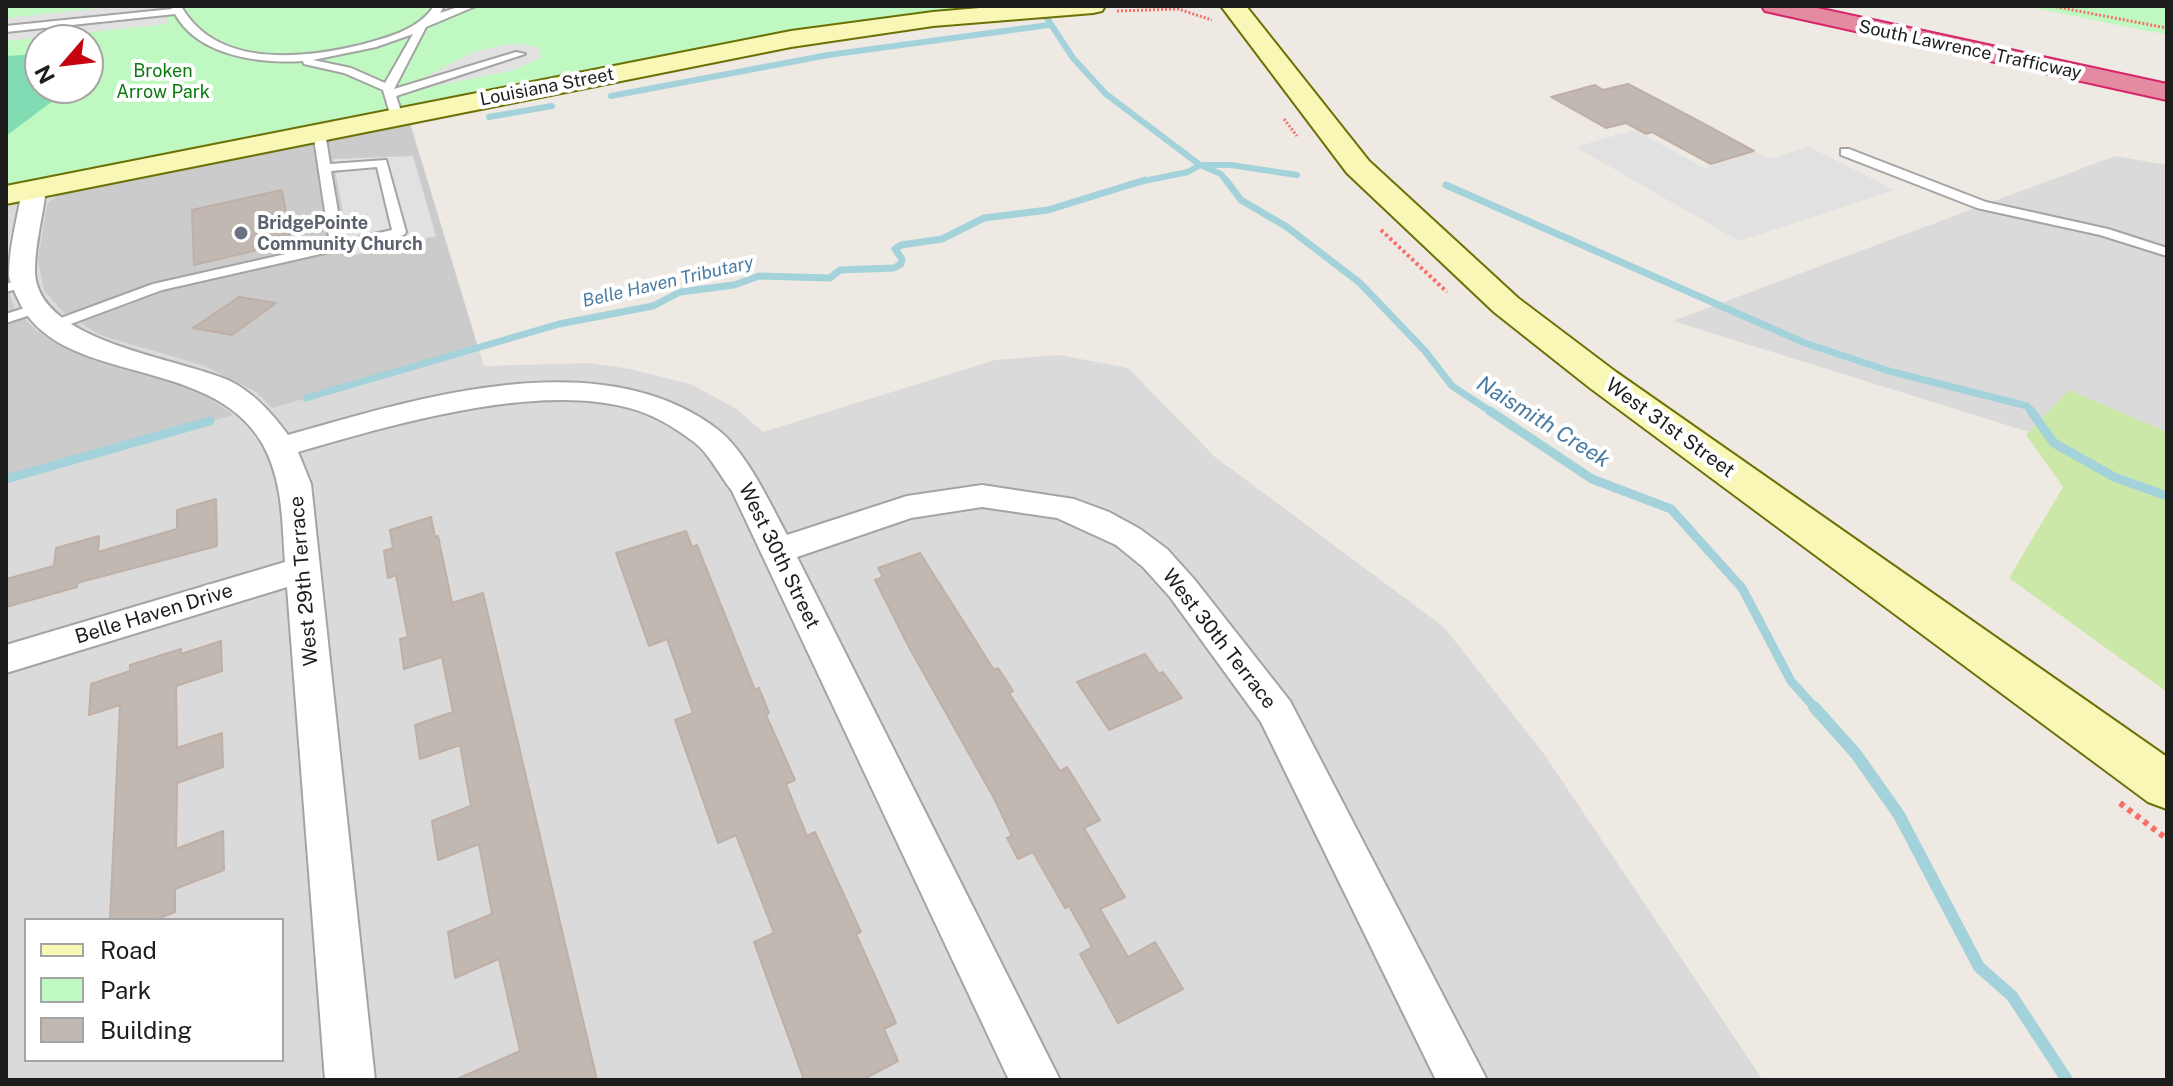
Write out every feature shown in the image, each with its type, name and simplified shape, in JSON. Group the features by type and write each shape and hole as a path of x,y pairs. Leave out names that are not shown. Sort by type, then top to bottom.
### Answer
{"highway":[{"name":"South Lawrence Trafficway","path":"1774,6 2167,92"},
{"name":"South Lawrence Trafficway","path":"1866,6 2167,68"}],"main road":[{"name":"Louisiana Street","path":"20,192 319,132 392,100 791,39 987,14 1093,6"},
{"name":"West 31st Street","path":"1233,6 1358,167 1506,305 1603,380 2167,786"}],"street":[{"path":"20,192 25,304"},
{"name":"West 29th Terrace","path":"25,304 99,349 199,378 224,389 266,425 281,447 295,484 350,1080"},
{"name":"West 30th Street","path":"281,447 459,399 552,391 618,397 654,407 686,422 721,450 733,461 1035,1080"},
{"name":"West 30th Terrace","path":"777,551 907,507 982,496 1024,499 1062,507 1097,520 1128,537 1155,558 1182,588 1276,712 1462,1080"},
{"name":"Belle Haven Drive","path":"6,659 303,569"}],"lane":[{"path":"433,19 439,6"},
{"path":"392,100 409,47 422,28 433,19 471,6"},
{"path":"6,29 177,8 191,29 204,39 245,53 347,70 392,100"},
{"path":"285,59 344,51 422,28"},
{"path":"392,100 520,54"},
{"path":"319,132 337,246"},
{"path":"1845,152 1971,202 2103,232 2167,252"},
{"path":"25,304 158,287 399,232 382,163 324,168"}],"path":[{"path":"2052,6 2167,28"}],"shaded area":[{"path":"119,6 166,6 167,24 104,31 104,24 24,24 24,39 6,41 6,18"},
{"path":"526,44 540,49 541,58 514,70 415,90 414,83 474,52 503,45"},
{"path":"408,115 484,366 588,363 630,369 690,384 735,408 763,432 995,360 1059,355 1128,368 1215,457 1444,627 1544,754 1763,1080 6,1080 6,195"},
{"path":"409,121 478,348 272,408 255,391 202,365 100,335 63,312 44,290 38,260 47,204 60,193"},
{"path":"1634,130 1705,168 1756,152 1770,159 1809,147 1895,190 1739,241 1576,147"},
{"path":"413,156 436,236 351,256 333,159"},
{"path":"2115,156 2167,165 2167,475 1673,321"},
{"path":"6,281 14,308 53,342 93,360 180,383 203,393 233,415 6,479"}],"green space":[{"name":"Broken Arrow Park","path":"6,6 965,6 968,11 6,189"},
{"path":"2025,6 2167,6 2167,34 2152,32"},
{"path":"24,55 24,104 49,104 6,136 6,56"},
{"path":"2069,390 2167,432 2167,692 2009,578 2063,487 2026,435"}],"building":[{"path":"1628,84 1754,151 1711,164 1652,132 1646,134 1626,123 1606,128 1551,97 1595,85 1603,90"},
{"name":"BridgePointe Community Church","path":"282,190 291,242 194,265 192,210"},
{"path":"239,297 276,303 232,335 193,328"},
{"path":"216,499 217,546 77,583 77,587 6,607 6,579 54,566 56,548 99,536 98,552 177,529 177,510"},
{"path":"431,517 452,603 483,593 597,1080 455,1080 520,1051 499,959 455,978 448,932 492,914 479,844 438,860 432,821 471,806 460,745 420,759 415,725 453,712 442,657 404,669 400,639 408,637 396,575 388,578 384,551 393,548 390,530"},
{"path":"686,531 692,547 697,545 755,690 759,688 769,713 766,715 795,780 786,784 807,836 815,832 861,932 856,934 896,1023 884,1029 898,1061 862,1080 804,1080 754,942 774,933 736,835 718,843 675,720 693,713 667,639 649,646 616,553"},
{"path":"920,553 994,670 998,668 1013,691 1009,693 1060,771 1067,767 1100,820 1084,828 1125,897 1100,909 1128,957 1155,942 1183,989 1118,1023 1080,954 1092,947 1033,852 1018,859 1007,838 1012,836 995,800 875,580 883,577 878,568"},
{"path":"221,641 222,671 176,686 177,748 222,733 223,767 177,783 176,849 223,831 224,870 175,889 175,912 160,918 110,918 120,705 89,715 91,684 130,671 130,665 181,649 181,654"},
{"path":"1145,654 1182,698 1109,730 1077,682"}],"waterway":[{"name":"Naismith Creek","path":"1039,6 1073,58 1106,94 1200,165"},
{"path":"611,96 828,55 1049,25"},
{"path":"489,117 552,106"},
{"name":"Belle Haven Tributary","path":"1139,182 1188,172 1200,165"},
{"path":"1200,165 1231,165 1297,175"},
{"name":"Naismith Creek","path":"1200,165 1221,174 1227,182"},
{"name":"Belle Haven Tributary","path":"306,398 559,324 653,306 680,292 734,285 759,276 830,278 840,270 894,268 901,264 902,259 895,249 901,245 942,239 984,218 1048,210 1145,180"},
{"name":"Naismith Creek","path":"1226,180 1241,200 1287,227 1360,283 1425,351 1452,386 1493,413"},
{"path":"1446,185 1805,343 1889,371 2027,406 2032,413"},
{"path":"2031,411 2054,443 2114,477 2167,496"},
{"name":"Naismith Creek","path":"1493,413 1592,479 1671,509 1742,588 1791,681 1816,709"},
{"name":"Belle Haven Tributary","path":"6,479 210,421"},
{"name":"Naismith Creek","path":"1814,707 1856,754 1899,815 1979,967 2012,996 2067,1080"}],"place":[{"name":"BridgePointe Community Church","path":"241,233"}]}
